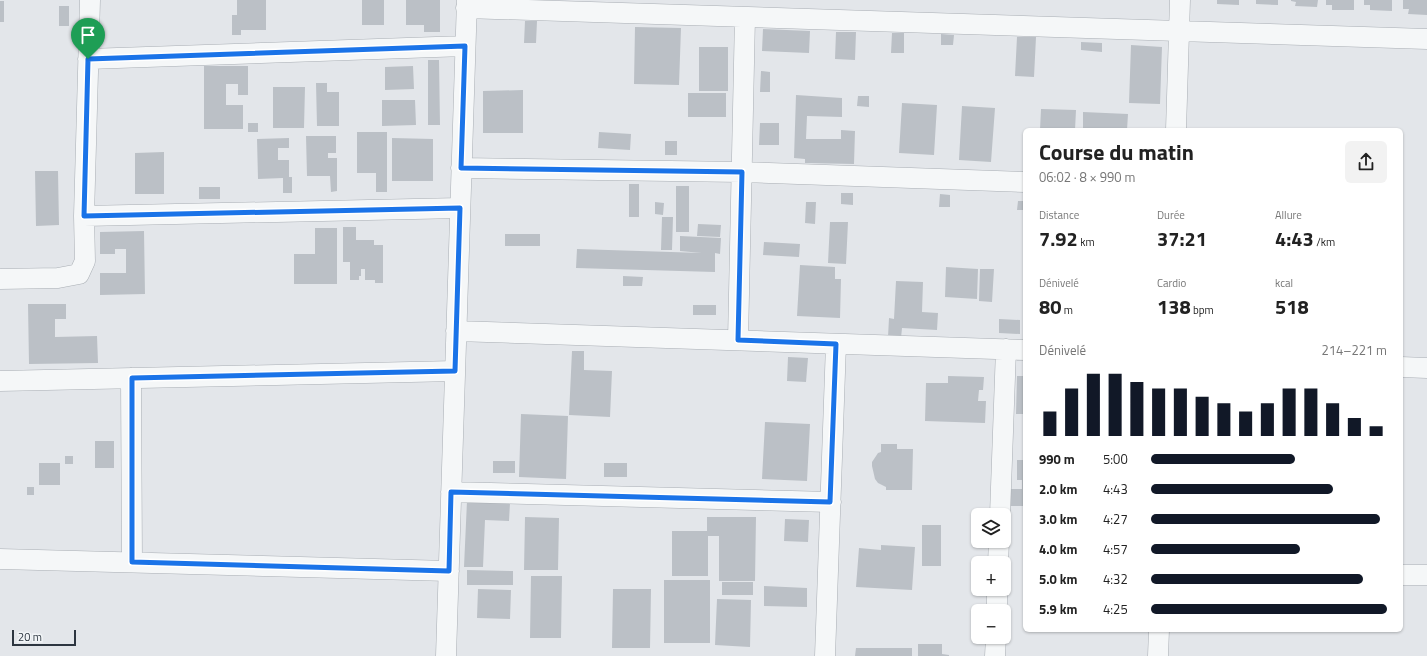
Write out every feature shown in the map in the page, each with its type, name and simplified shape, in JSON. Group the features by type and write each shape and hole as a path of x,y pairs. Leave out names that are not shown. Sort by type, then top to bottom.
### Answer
{"street":[{"path":"0,279 58,278 79,274 85,261 84,216 90,0"},
{"path":"1176,128 1180,0"},
{"path":"446,656 466,4 745,17 1427,39"},
{"path":"738,340 745,17"},
{"path":"88,59 465,46"},
{"path":"461,168 742,172 1023,182"},
{"path":"84,216 460,208"},
{"path":"456,331 1015,350 1001,508"},
{"path":"825,656 836,344"},
{"path":"1403,367 1427,368"},
{"path":"0,381 455,371"},
{"path":"132,378 132,562"},
{"path":"451,492 830,502"},
{"path":"0,559 449,571"},
{"path":"1403,575 1427,575"},
{"path":"1158,656 1159,632"},
{"path":"995,656 996,644"}],"building":[{"path":"237,0 266,0 266,30 241,30 241,35 232,35 232,15 237,15"},
{"path":"362,0 384,0 384,25 362,25"},
{"path":"406,0 440,0 440,32 424,32 424,25 406,25"},
{"path":"1217,0 1239,0 1239,5 1217,4"},
{"path":"1256,0 1278,0 1278,5 1256,4"},
{"path":"1291,0 1318,0 1317,7 1295,6 1296,2"},
{"path":"1326,0 1354,0 1354,10 1332,10 1332,5 1326,5"},
{"path":"1364,0 1392,0 1392,11 1370,10 1370,5 1364,5"},
{"path":"1403,0 1427,0 1427,15 1408,14 1409,9 1403,9"},
{"path":"0,1 4,1 4,22 0,22"},
{"path":"59,6 69,6 69,26 59,26"},
{"path":"525,21 537,21 536,43 524,43"},
{"path":"635,27 681,28 679,85 634,84"},
{"path":"763,29 810,31 809,53 762,51"},
{"path":"836,32 856,32 855,60 835,59"},
{"path":"892,33 904,33 904,53 891,53"},
{"path":"941,34 954,35 953,45 941,45"},
{"path":"1017,37 1036,37 1034,77 1015,76"},
{"path":"1081,42 1102,43 1102,52 1081,50"},
{"path":"1131,45 1162,47 1160,104 1129,103"},
{"path":"699,47 728,47 728,91 699,91"},
{"path":"428,60 439,60 440,125 428,125"},
{"path":"204,66 248,66 248,95 238,95 238,84 226,84 226,105 243,105 243,129 204,129"},
{"path":"413,66 414,89 385,90 385,67"},
{"path":"761,71 770,72 770,92 760,92"},
{"path":"316,83 327,83 327,92 339,92 339,126 317,126"},
{"path":"273,87 305,87 304,128 273,128"},
{"path":"523,90 523,133 483,133 483,91"},
{"path":"688,93 726,93 726,117 688,117"},
{"path":"796,95 842,98 842,117 807,116 806,139 841,139 841,130 855,131 854,164 805,163 805,159 794,158"},
{"path":"858,96 869,96 869,107 857,106"},
{"path":"382,100 415,100 416,125 382,126"},
{"path":"902,103 937,105 934,155 899,153"},
{"path":"962,106 995,108 991,162 959,160"},
{"path":"1041,109 1076,110 1075,128 1040,128"},
{"path":"1083,112 1128,114 1127,128 1083,128"},
{"path":"248,123 258,123 258,132 248,132"},
{"path":"760,123 779,123 779,145 759,145"},
{"path":"357,132 387,132 387,192 376,192 376,173 357,173"},
{"path":"599,132 631,134 630,150 598,148"},
{"path":"306,136 336,136 336,153 328,153 328,158 337,158 337,191 331,192 330,176 307,176"},
{"path":"289,138 289,148 278,148 278,160 289,160 289,177 292,177 292,193 283,193 283,178 258,179 257,139"},
{"path":"392,138 433,139 433,181 392,181"},
{"path":"665,141 677,141 677,155 665,155"},
{"path":"164,152 164,194 135,194 135,153"},
{"path":"35,171 58,171 59,225 36,226"},
{"path":"629,184 639,184 639,217 629,217"},
{"path":"676,186 689,186 689,232 676,232"},
{"path":"199,187 220,187 220,199 199,199"},
{"path":"841,193 853,193 853,205 841,204"},
{"path":"940,194 950,195 950,207 939,207"},
{"path":"1018,201 1023,201 1023,210 1017,210"},
{"path":"655,202 664,203 663,215 655,214"},
{"path":"806,202 816,202 815,224 805,223"},
{"path":"662,217 673,217 672,250 661,250"},
{"path":"830,222 848,222 846,264 828,263"},
{"path":"698,224 721,225 720,237 697,236"},
{"path":"343,227 356,227 356,240 374,240 374,245 383,245 383,283 375,283 375,280 365,280 365,269 361,269 361,276 359,276 359,280 350,280 350,262 343,262"},
{"path":"315,228 337,228 337,284 294,284 294,254 315,254"},
{"path":"144,231 145,294 100,295 100,273 126,273 126,249 115,249 115,254 100,254 100,232"},
{"path":"505,234 540,234 540,246 505,246"},
{"path":"680,236 721,238 720,254 715,253 715,272 576,268 577,249 702,253 680,251"},
{"path":"764,242 800,244 799,257 763,255"},
{"path":"800,265 835,267 835,279 841,279 840,318 797,316"},
{"path":"946,267 978,269 977,299 945,297"},
{"path":"980,269 994,269 992,302 979,301"},
{"path":"623,276 643,277 642,286 623,286"},
{"path":"896,281 923,282 922,312 938,313 937,330 902,328 901,338 888,337 889,318 894,319"},
{"path":"28,304 66,304 66,319 55,319 55,337 97,336 98,363 29,364"},
{"path":"693,305 716,305 716,315 693,315"},
{"path":"999,319 1020,320 1020,334 999,333"},
{"path":"572,351 584,351 584,370 612,371 610,417 569,415"},
{"path":"788,357 808,358 806,382 787,381"},
{"path":"948,376 984,377 983,390 979,390 978,401 986,401 985,423 925,421 926,383 948,383"},
{"path":"1017,376 1023,376 1023,414 1016,414"},
{"path":"521,414 568,416 566,479 519,477"},
{"path":"765,422 810,424 807,481 762,479"},
{"path":"95,441 114,441 114,468 95,468"},
{"path":"881,444 897,444 897,449 913,449 912,490 886,490 886,487 878,483 875,479 872,462 878,453 881,452"},
{"path":"65,456 73,456 73,464 65,464"},
{"path":"1017,460 1023,460 1023,506 1008,506 1008,489 1022,489 1022,480 1017,480"},
{"path":"493,461 515,461 515,473 493,473"},
{"path":"39,463 60,463 60,485 39,485"},
{"path":"604,463 627,463 627,477 604,477"},
{"path":"27,487 34,487 34,495 27,495"},
{"path":"467,501 510,503 509,521 485,520 483,567 464,567"},
{"path":"525,517 559,518 558,570 524,570"},
{"path":"707,517 756,517 755,581 719,581 719,536 708,536 708,576 672,576 672,531 707,531"},
{"path":"785,519 809,520 808,542 784,541"},
{"path":"922,525 941,525 941,566 922,566"},
{"path":"881,545 915,547 912,590 856,587 859,548 881,550"},
{"path":"467,570 513,571 513,585 467,585"},
{"path":"531,576 562,576 561,638 530,638"},
{"path":"664,580 710,580 710,643 664,643"},
{"path":"722,582 753,582 753,595 722,595"},
{"path":"764,586 807,588 807,607 764,606"},
{"path":"478,589 511,590 510,619 477,618"},
{"path":"613,589 651,589 650,648 612,648"},
{"path":"717,599 751,600 750,647 715,645"},
{"path":"918,644 942,644 942,654 949,656 918,656"},
{"path":"856,648 912,648 912,656 855,656"}],"route":[{"path":"465,46 461,168 742,172 738,340 836,344 830,502 451,492 449,571 132,562 132,378 455,371 460,208 84,216 88,59 465,46"}]}
